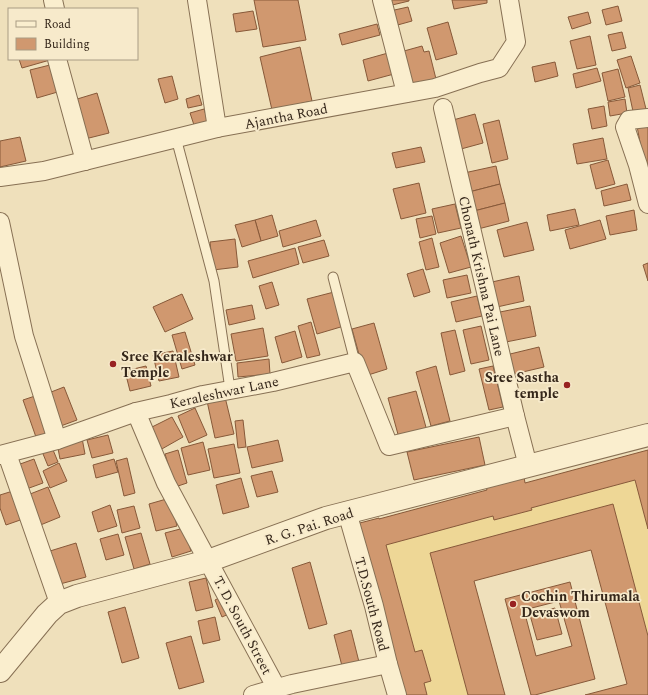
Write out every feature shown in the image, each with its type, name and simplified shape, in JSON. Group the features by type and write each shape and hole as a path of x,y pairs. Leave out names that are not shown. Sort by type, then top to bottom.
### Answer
{"street":[{"path":"382,0 406,93"},
{"name":"Ajantha Road","path":"0,177 44,171 217,128 435,88 499,68 516,42 509,0"},
{"path":"199,12 217,128"},
{"path":"57,60 85,161"},
{"name":"Chonath Krishna Pai Lane","path":"444,108 515,416 528,466"},
{"path":"648,118 629,120 625,127 638,165 648,204"},
{"path":"0,222 24,336 57,440"},
{"path":"355,362 389,446 515,416"},
{"name":"Keraleshwar Lane","path":"3,455 57,440 136,412 171,404 203,394 273,382 355,362"},
{"path":"136,412 166,483 208,560"},
{"name":"R. G. Pai. Road","path":"0,671 47,614 59,603 77,596 208,560 347,512 648,435"},
{"path":"3,455 59,603"},
{"name":"T.D.South Road","path":"347,512 374,606 397,695"},
{"name":"T. D. South Street","path":"208,560 277,689"},
{"name":"T. D. South Street","path":"253,695 292,684 388,664"}],"lane":[{"path":"176,138 214,281 230,389"},
{"path":"334,277 355,362"}],"sand":[{"path":"635,480 648,529 648,636 613,504 430,553 468,695 427,695 424,683 431,681 422,650 415,652 386,545 493,516 495,520 532,510 531,508"}],"building":[{"path":"254,0 298,0 306,40 263,47"},
{"path":"387,0 409,0 409,1 388,6"},
{"path":"452,0 487,0 487,3 454,9"},
{"path":"618,6 622,21 606,25 602,10"},
{"path":"408,7 412,21 394,26 390,11"},
{"path":"253,11 257,29 236,32 233,14"},
{"path":"588,12 591,23 572,29 568,17"},
{"path":"448,22 457,54 436,60 427,28"},
{"path":"377,24 380,35 342,45 339,34"},
{"path":"622,32 626,48 612,51 608,35"},
{"path":"590,36 596,65 577,69 570,41"},
{"path":"422,46 424,52 429,51 436,79 413,85 404,51"},
{"path":"300,47 312,101 272,110 260,57"},
{"path":"388,53 394,74 368,81 363,60"},
{"path":"631,56 640,83 626,88 617,60"},
{"path":"19,60 50,60 22,68"},
{"path":"555,62 558,76 535,82 532,67"},
{"path":"54,64 61,91 37,98 30,70"},
{"path":"597,68 601,81 576,88 573,74"},
{"path":"618,69 625,97 608,101 602,73"},
{"path":"172,76 178,99 165,103 158,79"},
{"path":"640,85 647,113 634,116 628,88"},
{"path":"97,93 109,133 85,139 74,100"},
{"path":"199,95 202,105 188,108 186,99"},
{"path":"625,99 627,113 610,116 608,102"},
{"path":"604,106 607,126 592,129 588,109"},
{"path":"204,109 208,121 194,125 190,113"},
{"path":"475,114 483,143 461,149 453,120"},
{"path":"499,120 508,159 492,163 483,124"},
{"path":"648,124 648,163 644,164 637,126"},
{"path":"20,137 26,161 0,167 0,141"},
{"path":"603,138 607,159 577,164 573,144"},
{"path":"421,147 425,162 396,168 392,153"},
{"path":"608,160 615,184 596,189 590,165"},
{"path":"496,166 500,184 469,192 464,173"},
{"path":"419,183 426,213 401,219 393,189"},
{"path":"500,184 505,203 474,211 469,192"},
{"path":"627,184 631,200 604,206 601,191"},
{"path":"505,203 509,221 478,229 474,211"},
{"path":"455,204 461,228 438,233 432,209"},
{"path":"575,209 579,225 550,231 547,215"},
{"path":"634,210 637,230 610,235 606,216"},
{"path":"272,215 278,236 261,241 255,220"},
{"path":"432,216 436,234 420,238 416,219"},
{"path":"255,220 261,241 242,247 235,225"},
{"path":"316,220 321,236 283,247 279,231"},
{"path":"600,220 606,239 570,249 565,230"},
{"path":"527,222 534,250 504,257 497,230"},
{"path":"461,236 471,267 449,273 440,243"},
{"path":"432,238 439,267 426,270 419,242"},
{"path":"235,239 238,267 213,270 210,242"},
{"path":"324,240 329,256 303,263 298,247"},
{"path":"295,248 299,264 253,278 248,261"},
{"path":"648,263 648,281 643,265"},
{"path":"423,269 430,292 414,297 407,274"},
{"path":"467,275 471,293 447,298 443,280"},
{"path":"519,276 524,301 497,307 492,282"},
{"path":"272,282 279,305 266,309 259,286"},
{"path":"334,292 344,326 317,334 307,299"},
{"path":"182,294 193,319 165,332 153,307"},
{"path":"477,296 482,316 456,322 451,302"},
{"path":"252,305 255,319 229,325 226,310"},
{"path":"530,306 536,336 506,342 500,312"},
{"path":"311,322 320,355 307,358 298,326"},
{"path":"374,323 387,369 365,376 352,329"},
{"path":"481,326 489,360 471,364 463,330"},
{"path":"263,328 268,356 236,361 231,334"},
{"path":"455,330 465,371 450,375 441,333"},
{"path":"295,331 302,357 282,363 275,337"},
{"path":"185,332 195,365 182,369 172,335"},
{"path":"539,347 544,367 510,375 506,355"},
{"path":"173,351 179,377 159,381 153,355"},
{"path":"269,359 270,374 238,377 237,363"},
{"path":"146,366 151,386 130,391 125,371"},
{"path":"436,366 450,421 431,426 416,372"},
{"path":"493,366 503,407 489,410 479,369"},
{"path":"64,387 77,420 58,427 46,394"},
{"path":"416,391 427,431 399,438 388,398"},
{"path":"38,395 52,435 37,440 23,400"},
{"path":"225,397 234,434 215,438 207,401"},
{"path":"195,408 207,435 189,443 178,416"},
{"path":"172,417 183,437 160,450 148,429"},
{"path":"243,420 246,447 238,448 235,421"},
{"path":"108,435 113,453 92,458 87,440"},
{"path":"479,437 485,465 414,480 407,452"},
{"path":"82,438 85,454 60,459 57,443"},
{"path":"278,440 283,461 252,468 247,447"},
{"path":"203,442 210,470 188,475 181,448"},
{"path":"234,444 240,473 214,478 208,449"},
{"path":"51,445 58,462 48,466 41,449"},
{"path":"178,450 187,483 175,487 165,454"},
{"path":"648,450 648,529 635,480 531,508 532,510 494,520 493,516 386,545 415,652 422,650 431,681 424,683 427,695 403,695 356,524 487,490 486,487 524,477 525,483"},
{"path":"127,458 135,493 124,496 116,461"},
{"path":"34,459 43,483 21,491 12,467"},
{"path":"114,459 118,472 96,478 93,465"},
{"path":"59,463 67,481 50,488 43,471"},
{"path":"272,471 278,492 257,497 251,476"},
{"path":"241,478 249,507 223,514 216,485"},
{"path":"48,487 60,517 38,526 25,496"},
{"path":"16,490 26,518 6,525 0,508 0,495"},
{"path":"170,498 177,526 156,531 149,504"},
{"path":"613,504 648,636 648,695 585,695 627,684 591,550 474,581 505,695 468,695 430,553"},
{"path":"110,505 117,526 98,532 92,512"},
{"path":"134,506 140,528 122,533 117,510"},
{"path":"184,528 191,551 172,557 165,533"},
{"path":"141,533 150,564 134,569 125,537"},
{"path":"118,534 124,555 106,560 100,539"},
{"path":"76,543 86,577 60,584 50,551"},
{"path":"310,562 327,624 309,629 292,568"},
{"path":"206,578 213,607 196,611 189,582"},
{"path":"570,582 595,679 531,695 505,599","holes":["559,601 572,646 536,656 524,610"]},
{"path":"223,596 231,613 222,617 215,600"},
{"path":"125,607 139,658 122,663 108,612"},
{"path":"555,608 562,634 537,640 530,615"},
{"path":"215,617 220,640 203,644 198,621"},
{"path":"351,630 359,662 342,666 334,635"},
{"path":"191,636 204,682 179,689 166,643"}],"place":[{"name":"Sree Keraleshwar Temple","path":"113,364"},
{"name":"Sree Sastha temple","path":"567,385"},
{"name":"Cochin Thirumala Devaswom","path":"513,604"}]}
